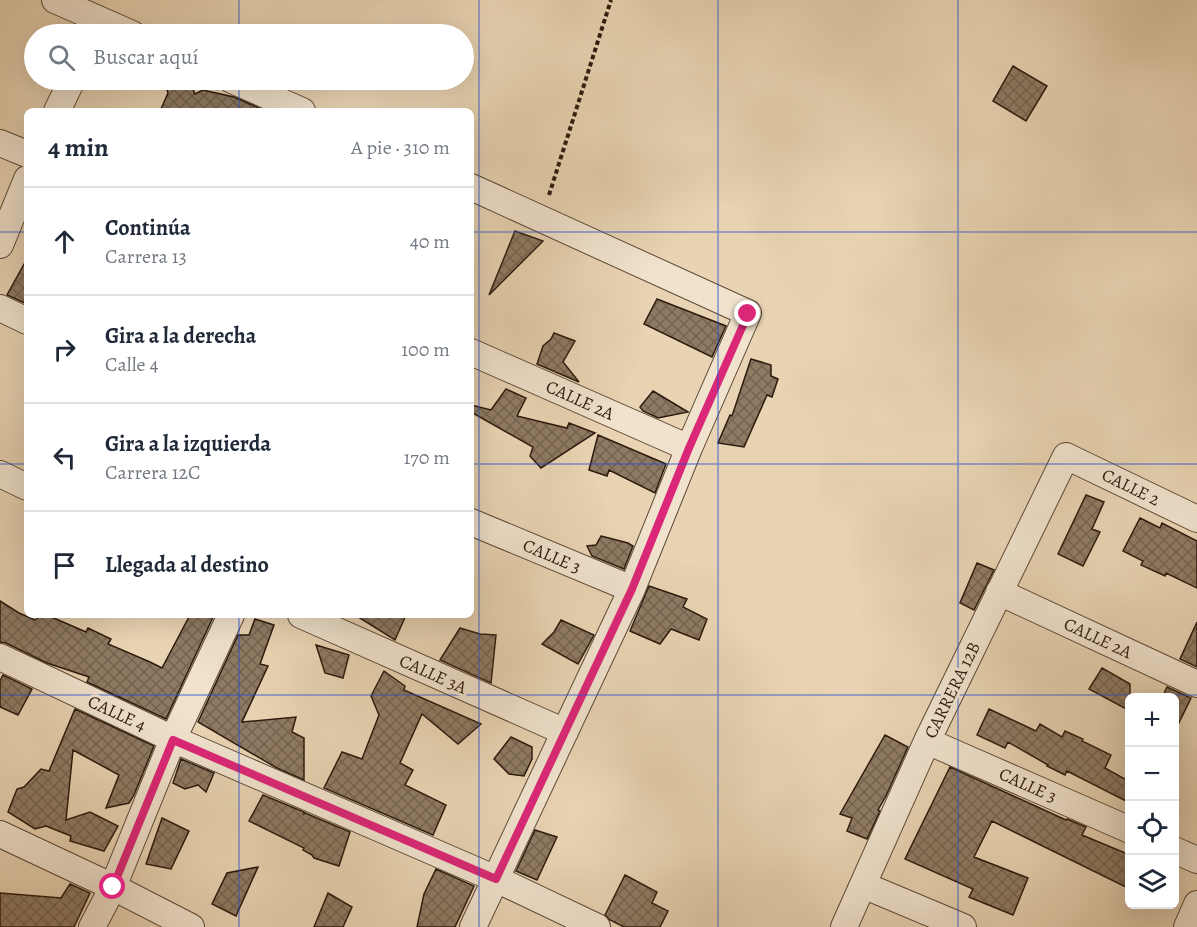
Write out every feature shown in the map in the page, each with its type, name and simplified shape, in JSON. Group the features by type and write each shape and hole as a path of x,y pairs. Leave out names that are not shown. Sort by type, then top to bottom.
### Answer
{"street":[{"path":"55,0 91,24"},
{"path":"58,108 67,90"},
{"path":"255,90 295,108"},
{"path":"0,143 24,153"},
{"path":"0,245 24,186"},
{"path":"473,927 632,589 689,448 748,314 474,188"},
{"path":"0,308 24,320"},
{"name":"CALLE 2A","path":"474,353 689,448"},
{"name":"CALLE 2","path":"1066,456 1197,519"},
{"name":"CARRERA 12B","path":"844,927 927,741 1066,456"},
{"path":"0,474 24,486"},
{"name":"CALLE 3","path":"474,523 632,589"},
{"name":"CALLE 2A","path":"999,592 1197,684"},
{"path":"92,927 113,887 173,740 230,618"},
{"name":"CALLE 3A","path":"308,618 565,732"},
{"name":"CALLE 4","path":"0,657 173,740 496,879 597,927"},
{"name":"CALLE 3","path":"927,741 1125,828"},
{"path":"0,834 113,887 191,927"},
{"path":"1179,852 1197,860"},
{"path":"863,885 963,927"},
{"path":"1187,927 1197,904"}],"path":[{"path":"541,219 611,0"}],"building":[{"path":"1013,66 1047,86 1026,121 993,101"},
{"path":"167,90 193,90 195,94 203,90 234,97 259,108 161,108 168,93"},
{"path":"515,231 543,241 489,295"},
{"path":"24,264 24,303 7,295"},
{"path":"657,299 726,326 712,357 644,324"},
{"path":"554,333 575,341 563,362 579,382 537,364 543,346"},
{"path":"751,359 771,365 771,376 778,379 772,397 767,395 744,447 718,443 730,415 732,416"},
{"path":"506,389 526,398 517,416 567,428 569,423 595,433 541,468 530,456 533,447 474,414 474,406 491,410"},
{"path":"653,391 688,412 658,418 643,411 640,407"},
{"path":"598,435 666,464 655,493 609,470 607,476 589,470"},
{"path":"1086,495 1104,502 1092,529 1100,532 1083,566 1058,554"},
{"path":"1140,518 1160,528 1162,523 1197,541 1197,588 1166,573 1165,576 1141,565 1143,561 1123,551"},
{"path":"601,536 633,546 624,569 592,556 587,546 596,545"},
{"path":"977,563 994,570 974,610 960,603"},
{"path":"649,586 687,599 683,607 707,619 699,640 671,629 660,644 630,631"},
{"path":"0,601 24,615 24,618 35,620 54,618 86,632 88,628 111,639 108,644 162,668 188,618 213,618 166,719 87,682 89,677 47,663 0,642"},
{"path":"360,618 405,618 395,640"},
{"path":"255,619 274,625 260,664 268,666 242,722 296,717 292,732 304,738 304,780 277,768 198,722 238,635 249,635"},
{"path":"561,620 594,635 578,664 542,644 554,632"},
{"path":"1197,622 1197,667 1180,659"},
{"path":"460,628 480,634 496,635 491,683 440,660"},
{"path":"316,645 349,655 343,678 325,673"},
{"path":"1102,668 1130,684 1130,693 1125,693 1125,708 1089,689"},
{"path":"384,671 405,686 404,690 481,724 458,744 422,714 400,763 413,770 405,785 446,805 433,835 324,788 342,752 362,759 379,715 371,696"},
{"path":"3,675 32,689 18,715 0,707 0,681"},
{"path":"1167,687 1191,698 1179,723 1179,693 1164,693"},
{"path":"75,709 154,746 129,803 106,808 119,775 73,750 66,820 90,812 118,826 104,851 70,841 71,836 46,826 35,829 8,812 17,789 24,787 41,769 49,771"},
{"path":"989,709 1036,731 1040,724 1062,737 1065,731 1111,755 1105,768 1125,779 1125,800 1067,771 1065,775 1008,742 1005,748 977,735"},
{"path":"885,735 908,747 867,839 847,831 852,818 840,814"},
{"path":"511,737 532,747 532,759 524,776 509,774 494,759"},
{"path":"181,759 214,773 206,792 198,785 185,789 173,783"},
{"path":"950,767 1086,827 1082,835 1125,853 1125,887 992,821 974,857 1028,878 1013,915 969,897 973,889 905,859"},
{"path":"263,795 350,832 339,866 314,858 303,850 304,848 249,821"},
{"path":"162,818 189,831 171,869 146,864"},
{"path":"535,830 557,837 537,880 516,871"},
{"path":"258,867 236,916 212,904 227,873"},
{"path":"436,869 474,886 455,927 417,927 424,894"},
{"path":"625,875 657,892 652,903 668,911 660,927 624,927 605,915"},
{"path":"70,884 90,893 74,927 0,927 0,893 61,898"},
{"path":"328,893 352,907 343,927 314,927"}],"route":[{"path":"113,887 173,740 496,879 632,589 689,448 748,314"}]}
